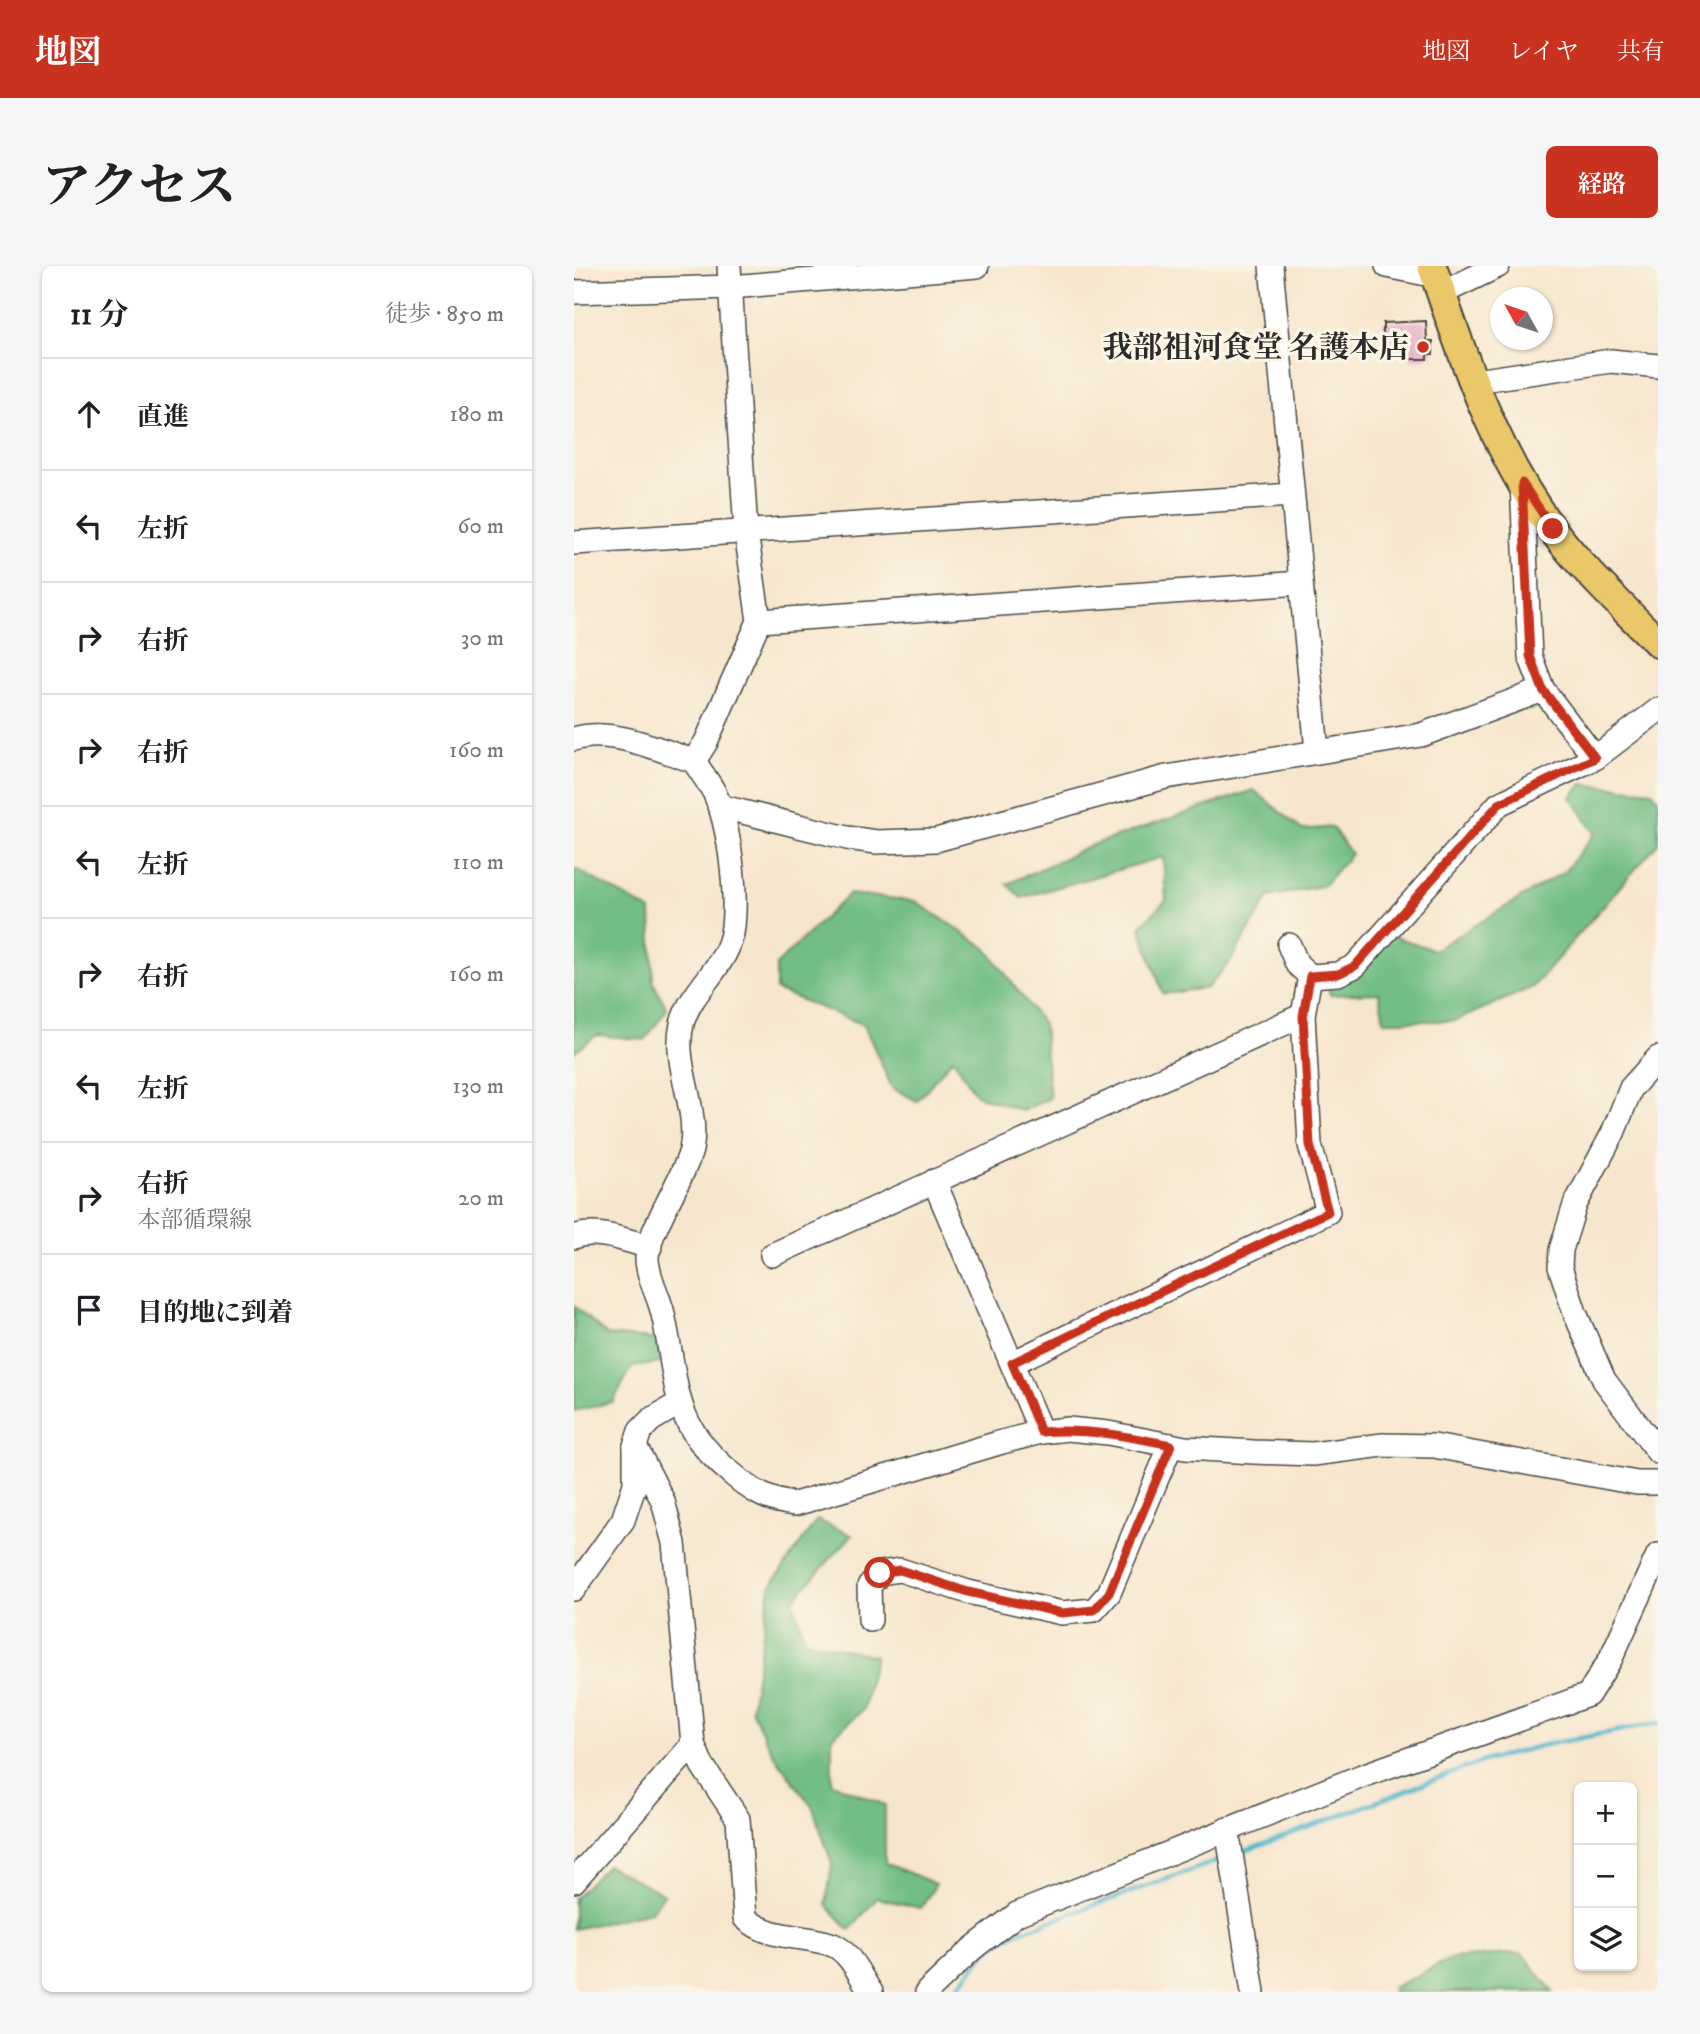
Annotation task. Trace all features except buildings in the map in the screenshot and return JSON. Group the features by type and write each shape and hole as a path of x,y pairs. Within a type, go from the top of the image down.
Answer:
{"main road":[{"path":"1437,278 1475,380 1522,483 1553,529 1658,643"}],"street":[{"path":"574,292 730,276 977,266"},
{"path":"1271,266 1317,751"},
{"path":"1387,266 1437,278 1498,266"},
{"path":"694,761 706,742 759,621 746,532 730,276"},
{"path":"1475,380 1611,362 1658,366"},
{"path":"1522,483 1530,656 1543,690 1595,758"},
{"path":"574,543 1292,495"},
{"path":"759,621 1301,583"},
{"path":"719,806 857,839 877,842 936,840 1166,777 1422,735 1543,690"},
{"path":"1289,945 1297,964 1310,976 1338,974 1355,966 1499,804 1595,758 1658,710"},
{"path":"574,739 589,734 632,742 694,761 719,806 733,890 733,927 721,964 682,1022 679,1042 692,1124 691,1150 647,1257 663,1313 678,1404 702,1448 753,1492 773,1502 795,1504 1041,1432 1068,1429 1108,1433 1171,1445 1313,1454 1383,1445 1434,1446 1637,1483 1658,1483"},
{"path":"1012,1363 1328,1212 1310,1145 1303,1016 1310,976"},
{"path":"772,1255 1303,1016"},
{"path":"1658,1058 1631,1088 1614,1133 1575,1205 1561,1250 1560,1267 1575,1313 1604,1380 1658,1452"},
{"path":"933,1181 1041,1432"},
{"path":"574,1237 581,1234 615,1238 650,1247"},
{"path":"574,1589 624,1520 635,1484 635,1446 640,1431 651,1420 678,1404"},
{"path":"870,1620 869,1586 880,1573 900,1570 968,1592 1062,1613 1094,1610 1109,1593 1171,1445"},
{"path":"635,1446 663,1501 674,1543 693,1744 702,1765 738,1819 745,1918 755,1927 782,1937 834,1945 846,1955 870,1992"},
{"path":"927,1992 972,1949 1017,1914 1362,1776 1588,1695 1610,1660 1658,1555"},
{"path":"574,1881 693,1744"},
{"path":"1227,1829 1253,1992"}],"green space":[{"path":"1582,784 1652,791 1658,799 1658,843 1533,987 1455,1021 1384,1021 1379,993 1330,995 1327,981 1390,935 1434,950 1565,871 1595,833 1571,797"},
{"path":"1254,790 1302,830 1332,827 1351,854 1324,885 1269,897 1230,962 1207,988 1163,994 1140,927 1166,900 1163,857 1021,898 1007,884 1095,844"},
{"path":"574,868 651,911 653,982 667,1009 645,1040 597,1035 574,1052"},
{"path":"849,894 915,901 986,948 1043,1024 1050,1098 1022,1111 976,1095 953,1058 917,1101 892,1088 864,1025 776,990 776,965"},
{"path":"574,1306 607,1335 666,1340 668,1362 632,1367 613,1402 574,1411"},
{"path":"817,1520 852,1535 793,1600 805,1640 875,1656 863,1710 832,1737 832,1783 885,1805 885,1863 936,1884 921,1908 877,1898 850,1930 826,1905 832,1864 813,1808 773,1754 751,1709 770,1587"},
{"path":"607,1865 664,1894 651,1912 574,1929 574,1898"},
{"path":"1522,1953 1553,1992 1393,1992 1392,1988 1452,1958"}],"waterway":[{"path":"1238,1854 1484,1761 1544,1745 1658,1723"},
{"path":"954,1992 988,1950 1014,1934 1223,1859"}],"place":[{"name":"我部祖河食堂 名護本店","path":"1423,347"}],"route":[{"path":"880,1573 900,1570 968,1592 1062,1613 1094,1610 1109,1593 1171,1445 1108,1433 1068,1429 1041,1432 1012,1363 1328,1212 1310,1145 1309,1083 1303,1016 1310,976 1338,974 1355,966 1499,804 1595,758 1543,690 1530,656 1522,483 1553,529"}]}
